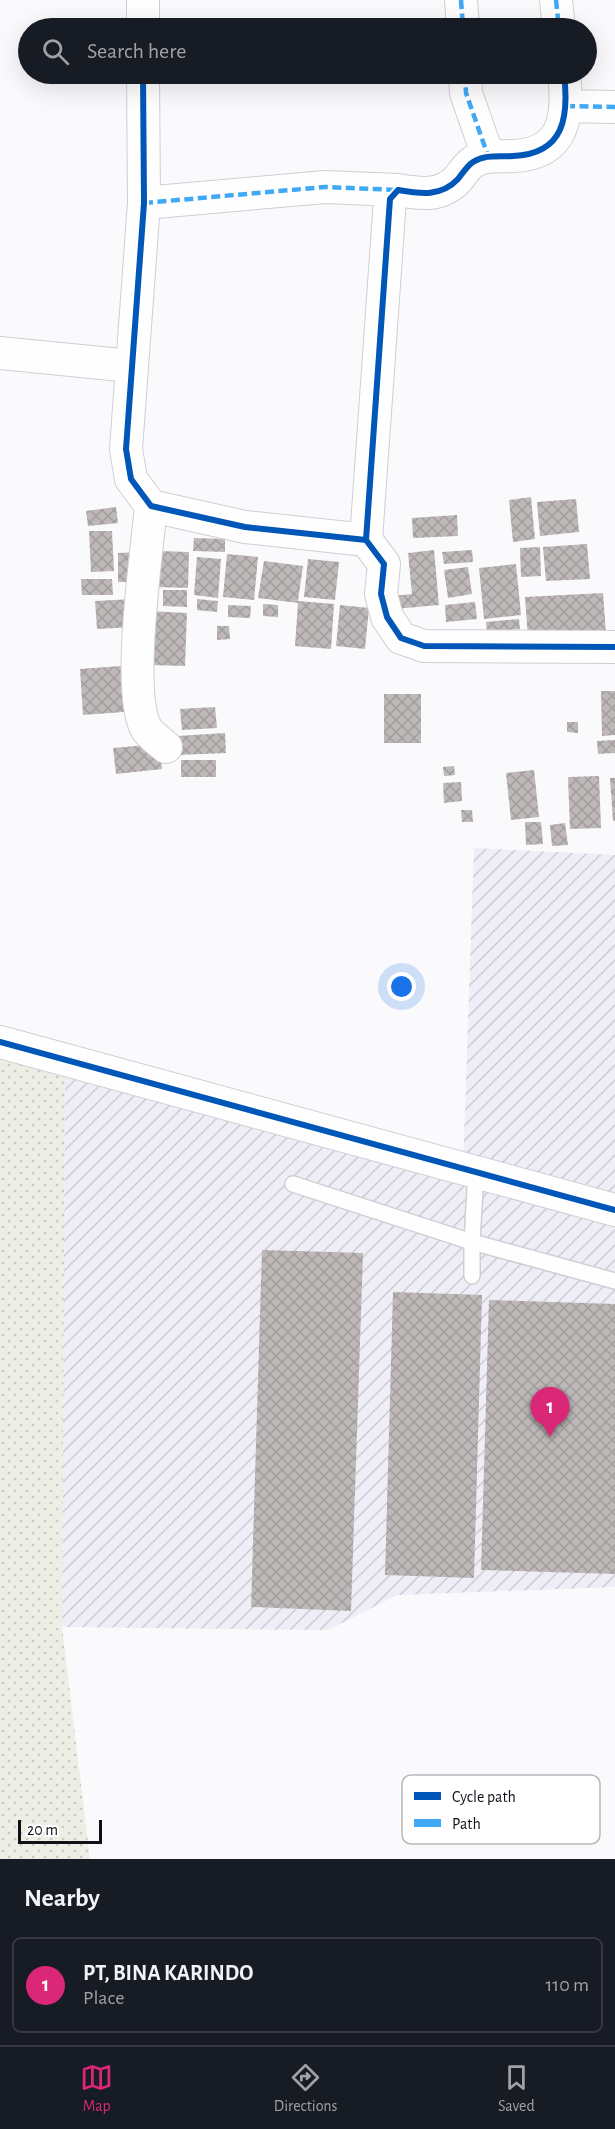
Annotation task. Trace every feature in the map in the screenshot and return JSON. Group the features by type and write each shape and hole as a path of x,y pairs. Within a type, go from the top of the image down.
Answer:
{"street":[{"path":"143,0 143,18"},
{"path":"461,0 462,18"},
{"path":"556,0 558,18"},
{"path":"143,84 144,203 126,449 131,479 151,506 245,527 366,540"},
{"path":"466,84 466,93 488,156"},
{"path":"144,203 326,187 398,190 421,194 441,192 455,182 472,163 488,156 515,156 537,152 553,143 565,115 565,84"},
{"path":"566,106 615,107"},
{"path":"398,190 390,200 366,540 384,564 381,594 387,616 401,638 424,646 615,647"},
{"path":"0,353 131,366"},
{"path":"151,506 138,650 138,700 146,729 166,747"},
{"path":"0,1042 615,1210"}],"lane":[{"path":"472,1276 476,1171"},
{"path":"293,1184 472,1242 615,1281"}],"shaded area":[{"path":"474,848 615,855 615,1587 397,1595 328,1630 62,1627 65,1056 463,1168"},
{"path":"0,1039 65,1056 62,1627 90,1859 0,1859"}],"building":[{"path":"531,497 535,539 513,542 509,500"},
{"path":"576,499 579,532 540,536 537,502"},
{"path":"116,507 118,523 88,526 86,511"},
{"path":"457,515 458,536 413,538 412,518"},
{"path":"89,531 112,531 114,571 91,572"},
{"path":"194,538 225,539 225,552 193,551"},
{"path":"587,544 590,579 546,581 543,547"},
{"path":"540,547 541,576 521,577 520,548"},
{"path":"434,550 439,605 395,609 393,596 412,594 408,553"},
{"path":"472,550 473,562 444,564 442,552"},
{"path":"158,551 189,552 188,588 157,587"},
{"path":"139,552 140,582 118,582 118,553"},
{"path":"227,554 258,557 254,600 223,597"},
{"path":"197,557 221,559 218,598 194,595"},
{"path":"308,559 339,562 335,600 304,597"},
{"path":"264,561 303,566 298,601 334,604 331,649 295,646 298,603 258,598"},
{"path":"516,564 521,615 484,619 479,568"},
{"path":"468,567 472,594 448,598 444,570"},
{"path":"81,579 112,579 113,595 82,595"},
{"path":"163,590 187,590 187,607 163,606"},
{"path":"603,593 606,634 528,638 525,597"},
{"path":"134,599 135,627 97,629 95,601"},
{"path":"197,599 218,601 217,612 197,610"},
{"path":"475,602 477,619 446,622 445,605"},
{"path":"263,604 278,605 278,617 263,616"},
{"path":"228,605 251,606 250,618 228,617"},
{"path":"340,605 369,608 365,649 336,646"},
{"path":"149,611 187,613 185,666 147,665"},
{"path":"519,619 520,629 487,632 486,622"},
{"path":"217,626 229,626 230,639 217,640"},
{"path":"134,665 137,711 83,715 80,669"},
{"path":"601,691 615,691 615,735 602,736"},
{"path":"384,694 421,694 421,743 384,743"},
{"path":"215,707 217,728 182,730 180,709"},
{"path":"567,722 578,722 578,733 567,732"},
{"path":"225,733 226,753 178,755 177,736"},
{"path":"615,740 615,753 598,754 597,741"},
{"path":"159,744 162,769 116,774 113,748"},
{"path":"181,760 216,760 216,777 181,777"},
{"path":"454,766 455,775 444,776 443,767"},
{"path":"534,770 539,817 511,820 506,773"},
{"path":"599,776 601,828 570,829 568,777"},
{"path":"610,778 615,778 615,821 613,821"},
{"path":"461,782 462,801 444,803 443,783"},
{"path":"461,810 472,810 473,822 462,822"},
{"path":"525,822 541,822 543,844 526,845"},
{"path":"565,823 568,845 552,846 550,825"},
{"path":"262,1250 363,1253 351,1611 251,1607"},
{"path":"393,1292 482,1295 474,1578 385,1575"},
{"path":"489,1300 615,1304 615,1574 481,1570"}],"marked path":[{"path":"461,0 462,18"},
{"path":"556,0 558,18"},
{"path":"466,84 466,93 488,156"},
{"path":"566,106 615,107"},
{"path":"144,203 325,187 398,190"}],"cycle path":[{"path":"143,84 144,203 126,449 131,479 151,506 245,527 366,540"},
{"path":"565,84 564,118 560,130 544,148 530,154 478,159 445,189 430,193 398,190 390,199 366,540 384,564 381,594 387,617 401,638 424,646 615,647"},
{"path":"0,1042 615,1210"}],"place":[{"name":"PT, BINA KARINDO","path":"550,1437"}]}
